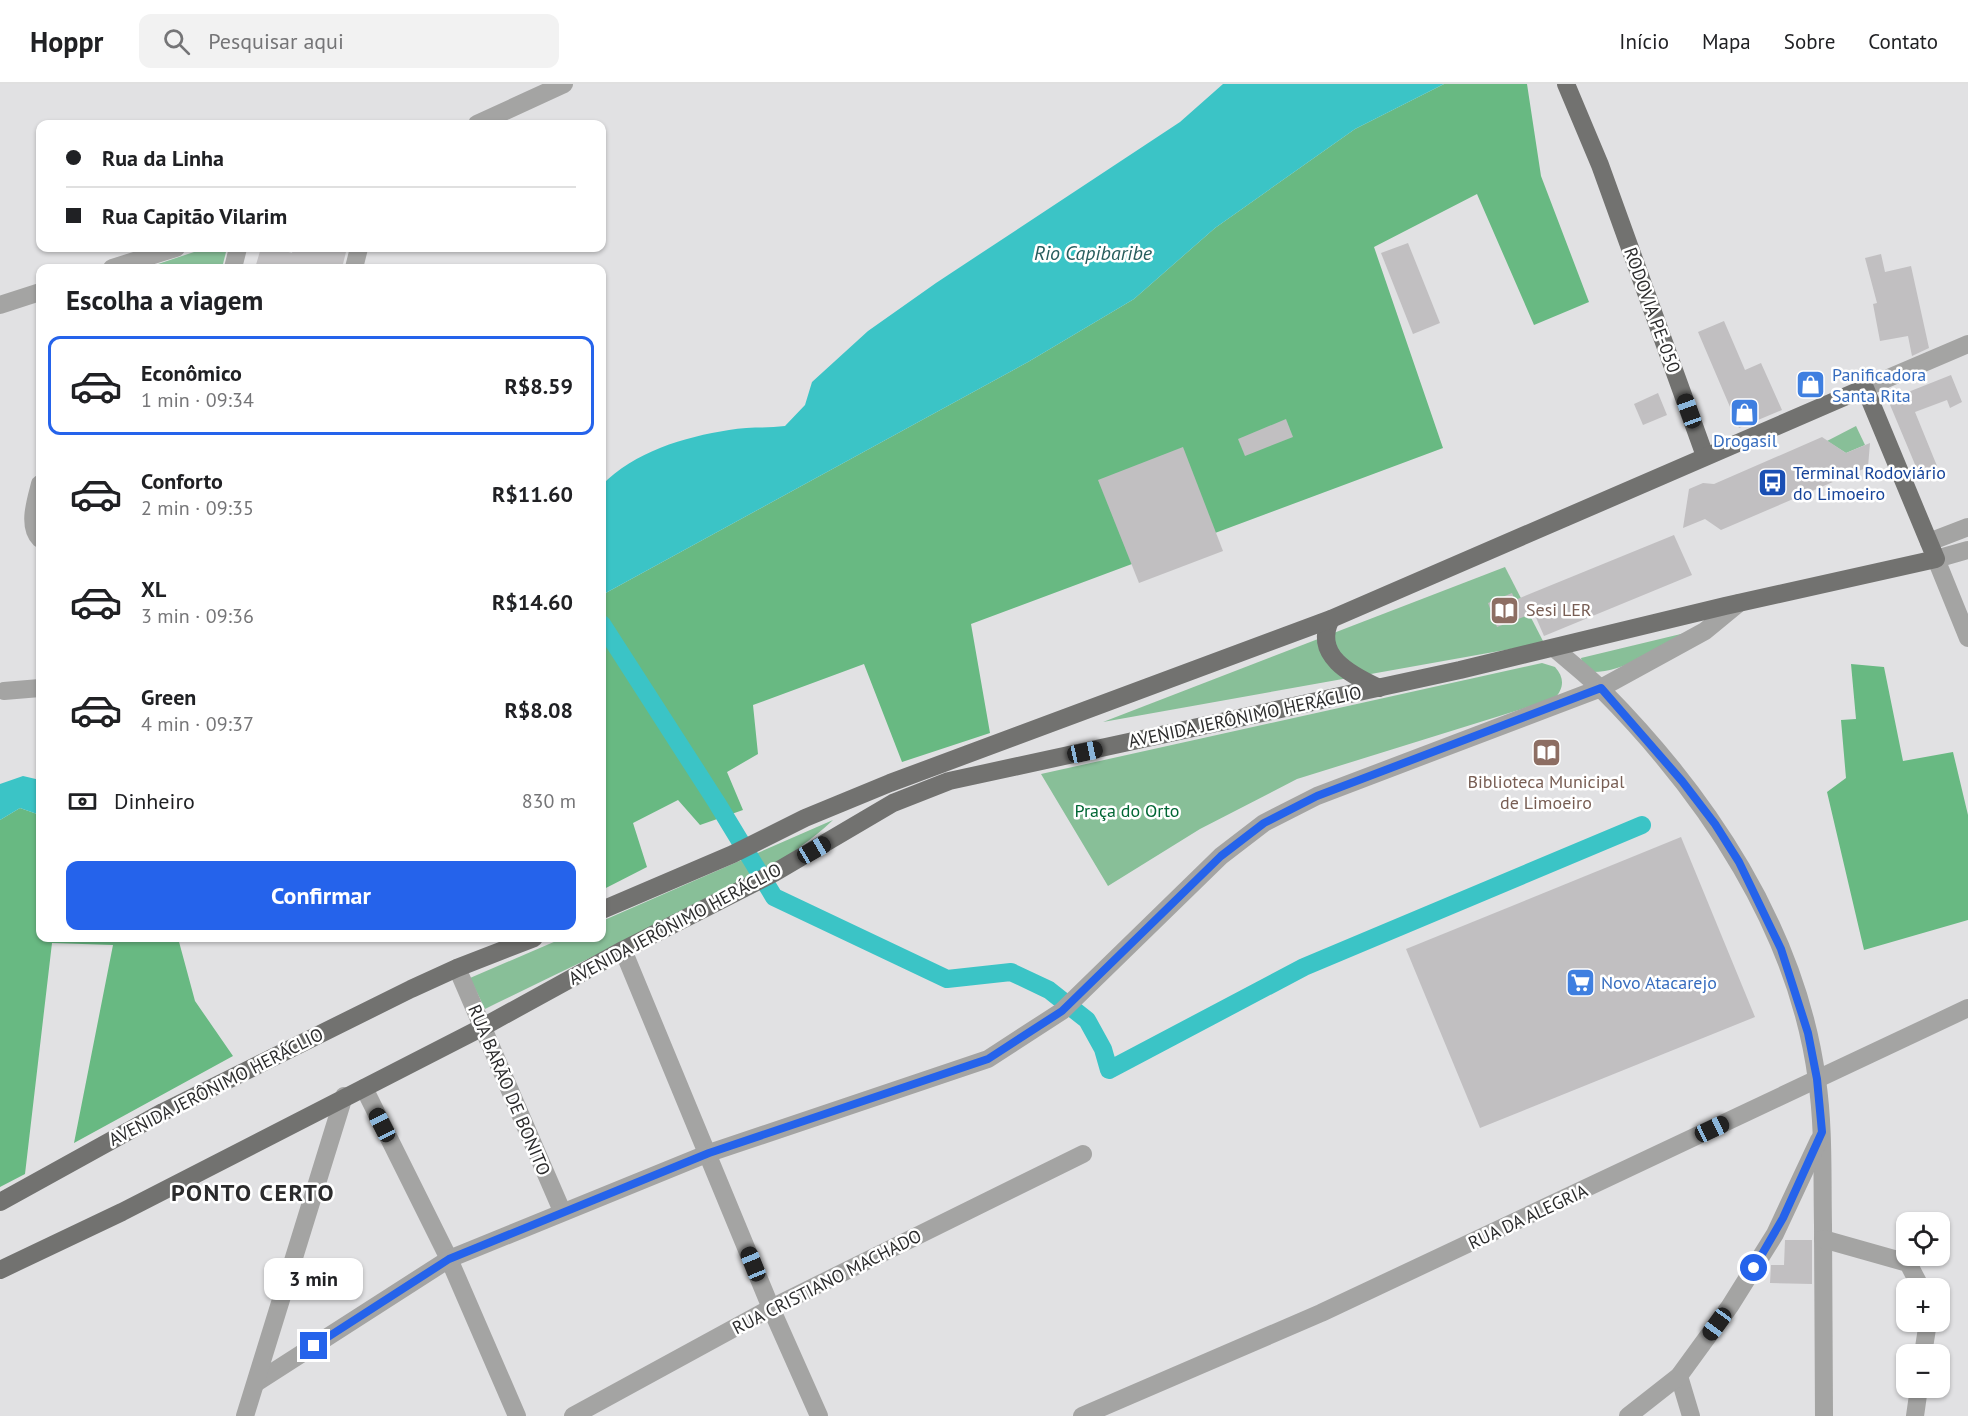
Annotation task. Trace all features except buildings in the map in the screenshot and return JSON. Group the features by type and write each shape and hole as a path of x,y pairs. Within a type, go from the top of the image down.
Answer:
{"main road":[{"name":"RODOVIA PE-050","path":"1566,84 1600,165 1705,456"},
{"name":"AVENIDA JERÔNIMO HERÁCLIO","path":"606,908 733,854 805,818 890,783 1330,619 1865,388"},
{"path":"1865,388 1936,560"},
{"name":"AVENIDA JERÔNIMO HERÁCLIO","path":"0,1269 122,1212 344,1096 481,1028 623,950 745,889 893,803 949,781 1379,688 1739,603 1936,560"},
{"path":"1330,619 1326,627 1325,640 1336,662 1362,680 1379,688"},
{"name":"AVENIDA JERÔNIMO HERÁCLIO","path":"0,1202 163,1112 457,968 524,942"}],"street":[{"path":"486,120 564,84"},
{"path":"125,264 163,252"},
{"path":"0,305 36,293"},
{"path":"1865,388 1968,344"},
{"path":"36,507 33,525 36,533"},
{"path":"1929,542 1968,526"},
{"path":"1968,549 1936,560 1968,638"},
{"path":"256,1383 449,1259 709,1153 988,1059 1062,1011 1221,856 1264,823 1317,796 1601,688 1705,631 1739,603"},
{"path":"1554,648 1601,688 1682,781 1715,824 1739,862 1781,949 1806,1024 1817,1079 1822,1132 1824,1416"},
{"path":"4,691 36,688"},
{"path":"623,950 709,1153 771,1308 819,1416"},
{"name":"RUA BARÃO DE BONITO","path":"457,968 562,1211"},
{"name":"RUA DA ALEGRIA","path":"1083,1416 1321,1313 1968,1008"},
{"path":"364,1088 449,1259 517,1416"},
{"path":"245,1416 344,1096"},
{"path":"1628,1416 1679,1376 1730,1306 1775,1234 1822,1132"},
{"name":"RUA CRISTIANO MACHADO","path":"573,1416 771,1308 1083,1154"},
{"path":"1823,1239 1908,1263 1916,1278"},
{"path":"1679,1376 1691,1416"},
{"path":"1915,1416 1918,1398"}],"green space":[{"path":"1444,84 1527,84 1541,176 1589,302 1534,325 1477,194 1374,247 1443,448 971,624 990,733 902,762 864,664 753,705 758,754 727,772 743,810 700,825 678,800 633,823 647,867 606,888 606,593 1028,362 1134,299 1215,228 1355,129"},
{"path":"194,252 226,252 223,264 158,264"},
{"path":"1856,426 1865,445 1846,453 1827,441"},
{"path":"1505,567 1544,643 1103,722"},
{"path":"1685,633 1639,659 1614,669 1589,672 1583,666 1581,658"},
{"name":"Praça do Orto","path":"1542,663 1555,667 1562,679 1560,691 1554,699 1297,779 1200,829 1108,886 1041,774"},
{"path":"1851,664 1884,667 1903,761 1953,752 1968,815 1968,920 1864,950 1827,792 1846,778 1841,720 1856,719"},
{"path":"20,808 36,814 36,942 179,942 195,1001 233,1056 74,1143 113,945 52,943 25,1174 0,1187 0,820"},
{"path":"833,820 794,851 751,878 485,1009 470,978 554,942 606,942 606,919"}],"water":[{"name":"Rio Capibaribe","path":"1223,84 1444,84 1355,129 1215,228 1134,299 1028,362 606,593 606,481 615,473 644,455 695,437 736,429 785,426 805,405 812,382 868,331 936,283 1180,122"},
{"path":"23,776 36,779 36,814 20,808 0,820 0,784"}],"waterway":[{"path":"606,630 717,803 774,897 947,979 1011,972 1049,990 1087,1020 1103,1049 1109,1070 1304,967 1642,825"}],"place":[{"name":"Panificadora Santa Rita","path":"1811,385"},
{"name":"Drogasil","path":"1745,412"},
{"name":"Terminal Rodoviário do Limoeiro","path":"1772,483"},
{"name":"Sesi LER","path":"1505,610"},
{"name":"Biblioteca Municipal de Limoeiro","path":"1546,753"},
{"name":"Novo Atacarejo","path":"1580,983"}],"district":[{"name":"PONTO CERTO","path":"253,1193"}],"route":[{"path":"314,1346 449,1259 709,1153 988,1059 1062,1011 1221,856 1264,823 1317,796 1601,688 1648,739 1682,781 1715,824 1739,862 1781,949 1808,1033 1817,1079 1822,1132 1775,1234 1754,1268"}]}
